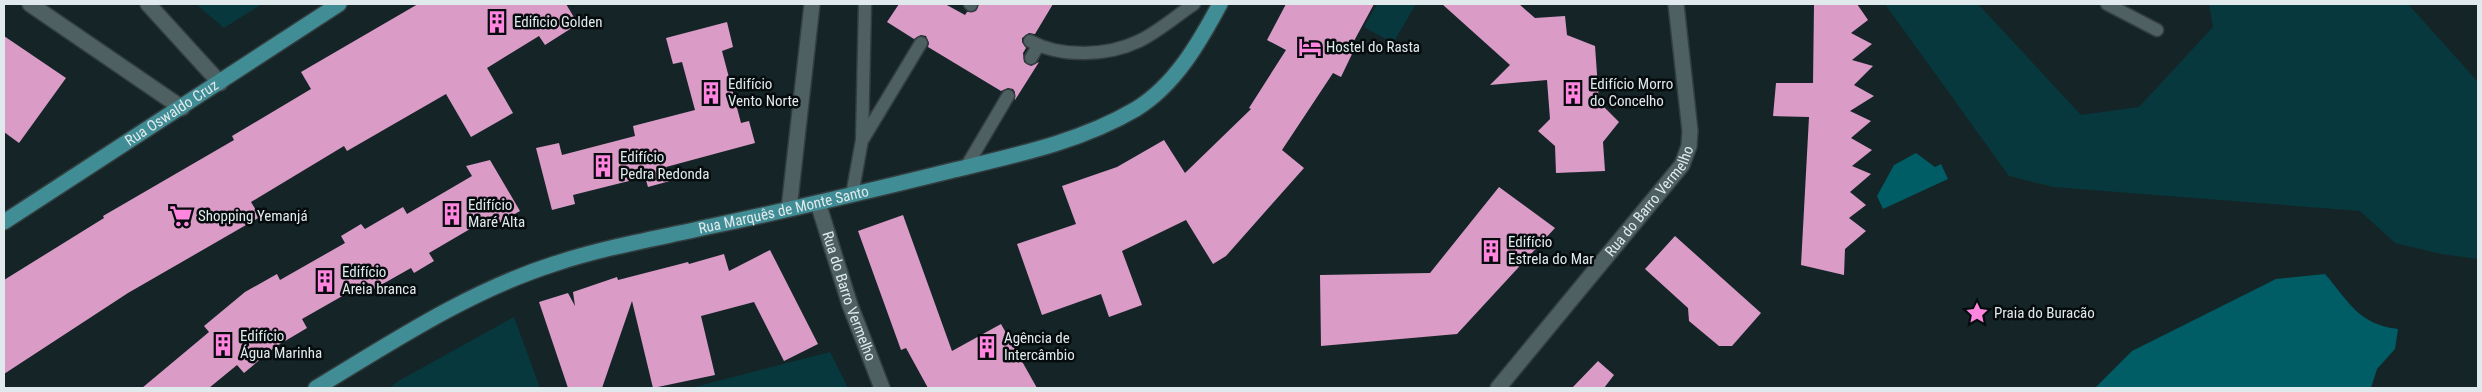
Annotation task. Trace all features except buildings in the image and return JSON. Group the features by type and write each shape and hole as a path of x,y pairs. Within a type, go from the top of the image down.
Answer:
{"main road":[{"name":"Rua Oswaldo Cruz","path":"4,222 182,108 339,4"},
{"name":"Rua Marquês de Monte Santo","path":"316,388 460,304 506,281 598,251 818,203 966,168 1046,148 1093,131 1137,108 1170,82 1200,42 1220,4"}],"street":[{"path":"30,4 182,108"},
{"path":"148,4 220,83"},
{"path":"789,209 812,4"},
{"name":"Rua do Barro Vermelho","path":"1498,388 1682,165 1689,146 1690,131 1676,4"},
{"name":"Rua do Barro Vermelho","path":"818,203 850,304 882,388"}],"lane":[{"path":"852,195 862,140 865,4"},
{"path":"1031,58 1034,43 1068,52 1101,53 1139,41 1194,4"},
{"path":"2107,4 2157,30"},
{"path":"862,140 922,43"},
{"path":"966,168 1008,96"}],"shaded area":[{"path":"196,4 262,4 224,28"},
{"path":"1377,4 1416,4 1393,43 1364,27"},
{"path":"1885,4 1978,4 2081,115 2139,107 2213,27 2209,4 2408,4 2478,82 2478,259 2441,254 2395,243 2360,211 2053,187 2009,176"},
{"path":"1916,153 1935,167 1941,164 1948,179 1883,209 1877,196 1894,165"},
{"path":"2325,274 2349,303 2364,317 2384,326 2398,329 2395,349 2377,369 2371,388 2095,388 2132,351 2276,279"},
{"path":"514,317 540,388 389,388 400,380"},
{"path":"830,352 848,388 691,388"}],"place":[{"name":"Edificio Golden","path":"497,22"},
{"name":"Hostel do Rasta","path":"1310,47"},
{"name":"Edifício Vento Norte","path":"711,93"},
{"name":"Edifício Morro do Concelho","path":"1573,93"},
{"name":"Edifício Pedra Redonda","path":"603,166"},
{"name":"Edifício Maré Alta","path":"452,214"},
{"name":"Shopping Yemanjá","path":"181,216"},
{"name":"Edifício Estrela do Mar","path":"1491,251"},
{"name":"Edifício Areia branca","path":"325,281"},
{"name":"Praia do Buracão","path":"1977,313"},
{"name":"Edifício Água Marinha","path":"223,345"},
{"name":"Agência de Intercâmbio","path":"987,347"}]}
